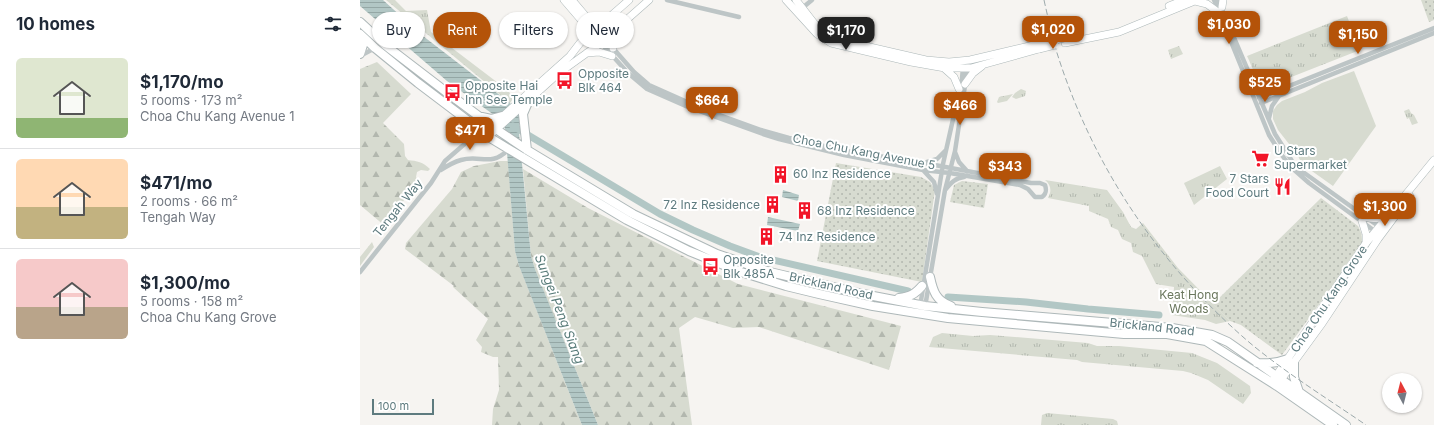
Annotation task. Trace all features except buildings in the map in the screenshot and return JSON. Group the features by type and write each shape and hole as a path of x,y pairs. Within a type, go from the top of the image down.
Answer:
{"main road":[{"name":"Brickland Road","path":"360,22 372,33"},
{"name":"Brickland Road","path":"360,35 372,45"},
{"path":"360,35 363,45 360,55"},
{"name":"Brickland Road","path":"375,48 466,120 510,150 527,154 633,214 717,254 770,272 892,300 948,318 1124,334 1166,334 1185,336 1206,341 1276,381 1299,392 1346,425"},
{"name":"Brickland Road","path":"389,48 477,116 497,123 505,135 527,154 627,220 689,251 735,269 786,286 873,306 963,310 1172,328 1212,335 1228,342 1333,425"},
{"path":"527,154 523,114 529,100"},
{"path":"930,277 934,294 939,300 944,304 963,310"},
{"path":"892,300 909,297 918,291 922,286"},
{"path":"1256,363 1266,364 1291,361 1299,392"}],"street":[{"path":"564,0 576,12"},
{"path":"572,0 579,12"},
{"path":"614,12 629,0"},
{"path":"634,13 649,0"},
{"path":"667,0 739,17"},
{"path":"786,0 796,13 817,34 831,43 911,62 945,68 965,65 1117,28 1184,0"},
{"path":"796,0 817,27 830,37 926,60 965,65 985,64"},
{"path":"796,13 812,0"},
{"path":"1064,40 1119,32 1196,0 1221,7"},
{"path":"1214,0 1221,7 1269,135 1291,167 1309,183 1364,219 1383,217 1396,206"},
{"path":"1218,0 1261,97 1275,134 1292,161 1303,172 1380,231"},
{"path":"1257,104 1278,93 1434,28"},
{"path":"1255,99 1278,93 1434,33"},
{"path":"360,55 375,48"},
{"path":"486,134 517,107 570,56 576,48"},
{"path":"517,107 529,100 559,73 593,48"},
{"name":"Choa Chu Kang Avenue 5","path":"610,48 626,67 649,85 690,104 761,130 844,156 942,173 951,171"},
{"path":"587,53 613,52 613,48"},
{"path":"962,87 973,74 995,58"},
{"path":"922,309 930,277 945,190 955,151 965,65"},
{"path":"922,309 922,286 946,150 962,87 965,65"},
{"path":"945,68 962,87"},
{"path":"1248,82 1254,82 1278,93"},
{"path":"1269,118 1272,106 1278,93"},
{"name":"Tengah Way","path":"360,272 431,183 451,155 468,141 469,131 466,120"},
{"name":"Choa Chu Kang Avenue 5","path":"800,143 924,163 943,167 951,171"},
{"name":"Tengah Way","path":"438,172 462,159 495,159 510,150"},
{"path":"924,163 937,160 946,150"},
{"path":"955,151 959,162 967,174"},
{"name":"Choa Chu Kang Grove","path":"1276,381 1321,325 1396,206 1434,160"},
{"name":"Choa Chu Kang Grove","path":"1291,361 1366,243 1380,231 1434,167"},
{"path":"924,170 934,182 938,196"},
{"path":"945,190 958,178 967,174 1040,183 1045,186 1046,191 1044,195 1038,198 1033,196 1025,187 967,174 951,171"},
{"path":"1364,219 1366,243"}],"green space":[{"path":"386,0 395,0 406,11 427,10 433,39 425,32 425,12 400,12"},
{"path":"1421,0 1434,0 1434,20 1429,22"},
{"path":"1347,16 1360,50 1271,85 1266,84 1258,78 1247,56"},
{"path":"1179,46 1183,54 1171,59 1168,50"},
{"path":"444,48 452,48 506,89 514,97 510,103"},
{"path":"377,62 411,94 383,123 404,144 405,156 408,160 420,162 430,169 428,171 421,170 417,172 416,177 418,181 385,226 360,205 360,69"},
{"path":"1354,71 1376,126 1333,186 1302,164 1297,154 1278,130 1273,119 1273,111 1282,101 1305,92 1322,83"},
{"path":"1021,89 1026,91 1025,96 1016,99 1012,97 1015,93"},
{"path":"1013,94 1007,101 997,102 999,97"},
{"path":"1409,109 1418,123 1412,125 1409,118 1407,119 1404,111"},
{"path":"508,161 515,251 519,266 582,425 492,425 493,409 499,390 498,357 493,357 481,352 482,347 476,340 488,319 453,287 454,286 405,249 406,243 452,189 461,172 474,166"},
{"path":"836,163 921,177 930,182 935,190 922,282 817,261"},
{"path":"1220,166 1227,179 1194,205 1184,183"},
{"path":"523,169 588,208 738,284 901,326 889,370 759,327 733,328 695,317 679,328 692,425 598,425 531,256"},
{"name":"Keat Hong Woods","path":"1045,180 1107,190 1123,212 1131,227 1136,229 1143,223 1178,268 1230,321 1216,324 1205,320 1172,315 1174,287 1156,284 1142,256 1133,252 1131,243 1122,239 1118,230 1111,227 1108,219 1089,211 1089,206 1048,198 1050,188 1049,184"},
{"path":"962,181 988,184 984,208 950,202 954,185"},
{"path":"1321,198 1358,226 1362,236 1361,247 1282,355 1241,325 1230,321 1213,304"},
{"path":"372,242 374,247 360,266 360,257"},
{"path":"942,333 973,336 990,335 1088,343 1097,346 1119,346 1192,353 1217,363 1250,386 1251,393 1243,404 1208,380 1183,371 929,347 933,337"},
{"path":"1047,413 1113,419 1117,421 1118,425 1041,425 1042,415"}],"shaded area":[{"path":"360,0 383,0 396,12 372,12 372,16 360,6"},
{"path":"425,38 433,44 433,48 439,48 510,103 520,114 519,133 531,256 598,425 582,425 519,266 515,251 505,128 494,115 447,81 409,48 425,48"},
{"path":"783,190 799,195 798,201 782,197"},
{"path":"768,217 800,224 798,231 767,225"}],"waterway":[{"path":"513,126 660,214 730,246 760,257 908,291"},
{"path":"948,297 1026,302 1159,315"}],"railway":[{"path":"1044,0 1057,53 1072,95 1090,135 1110,174 1133,212 1158,247 1217,313 1250,343 1293,375 1366,425"}],"place":[{"name":"Opposite Blk 464","path":"565,81"},
{"name":"Opposite Hai Inn See Temple","path":"452,93"},
{"name":"U Stars Supermarket","path":"1261,158"},
{"name":"60 Inz Residence","path":"780,174"},
{"name":"7 Stars Food Court","path":"1282,186"},
{"name":"72 Inz Residence","path":"773,205"},
{"name":"68 Inz Residence","path":"804,211"},
{"name":"74 Inz Residence","path":"766,237"},
{"name":"Opposite Blk 485A","path":"710,267"}],"water label":[{"name":"Sungei Peng Siang","path":"560,309"}]}
